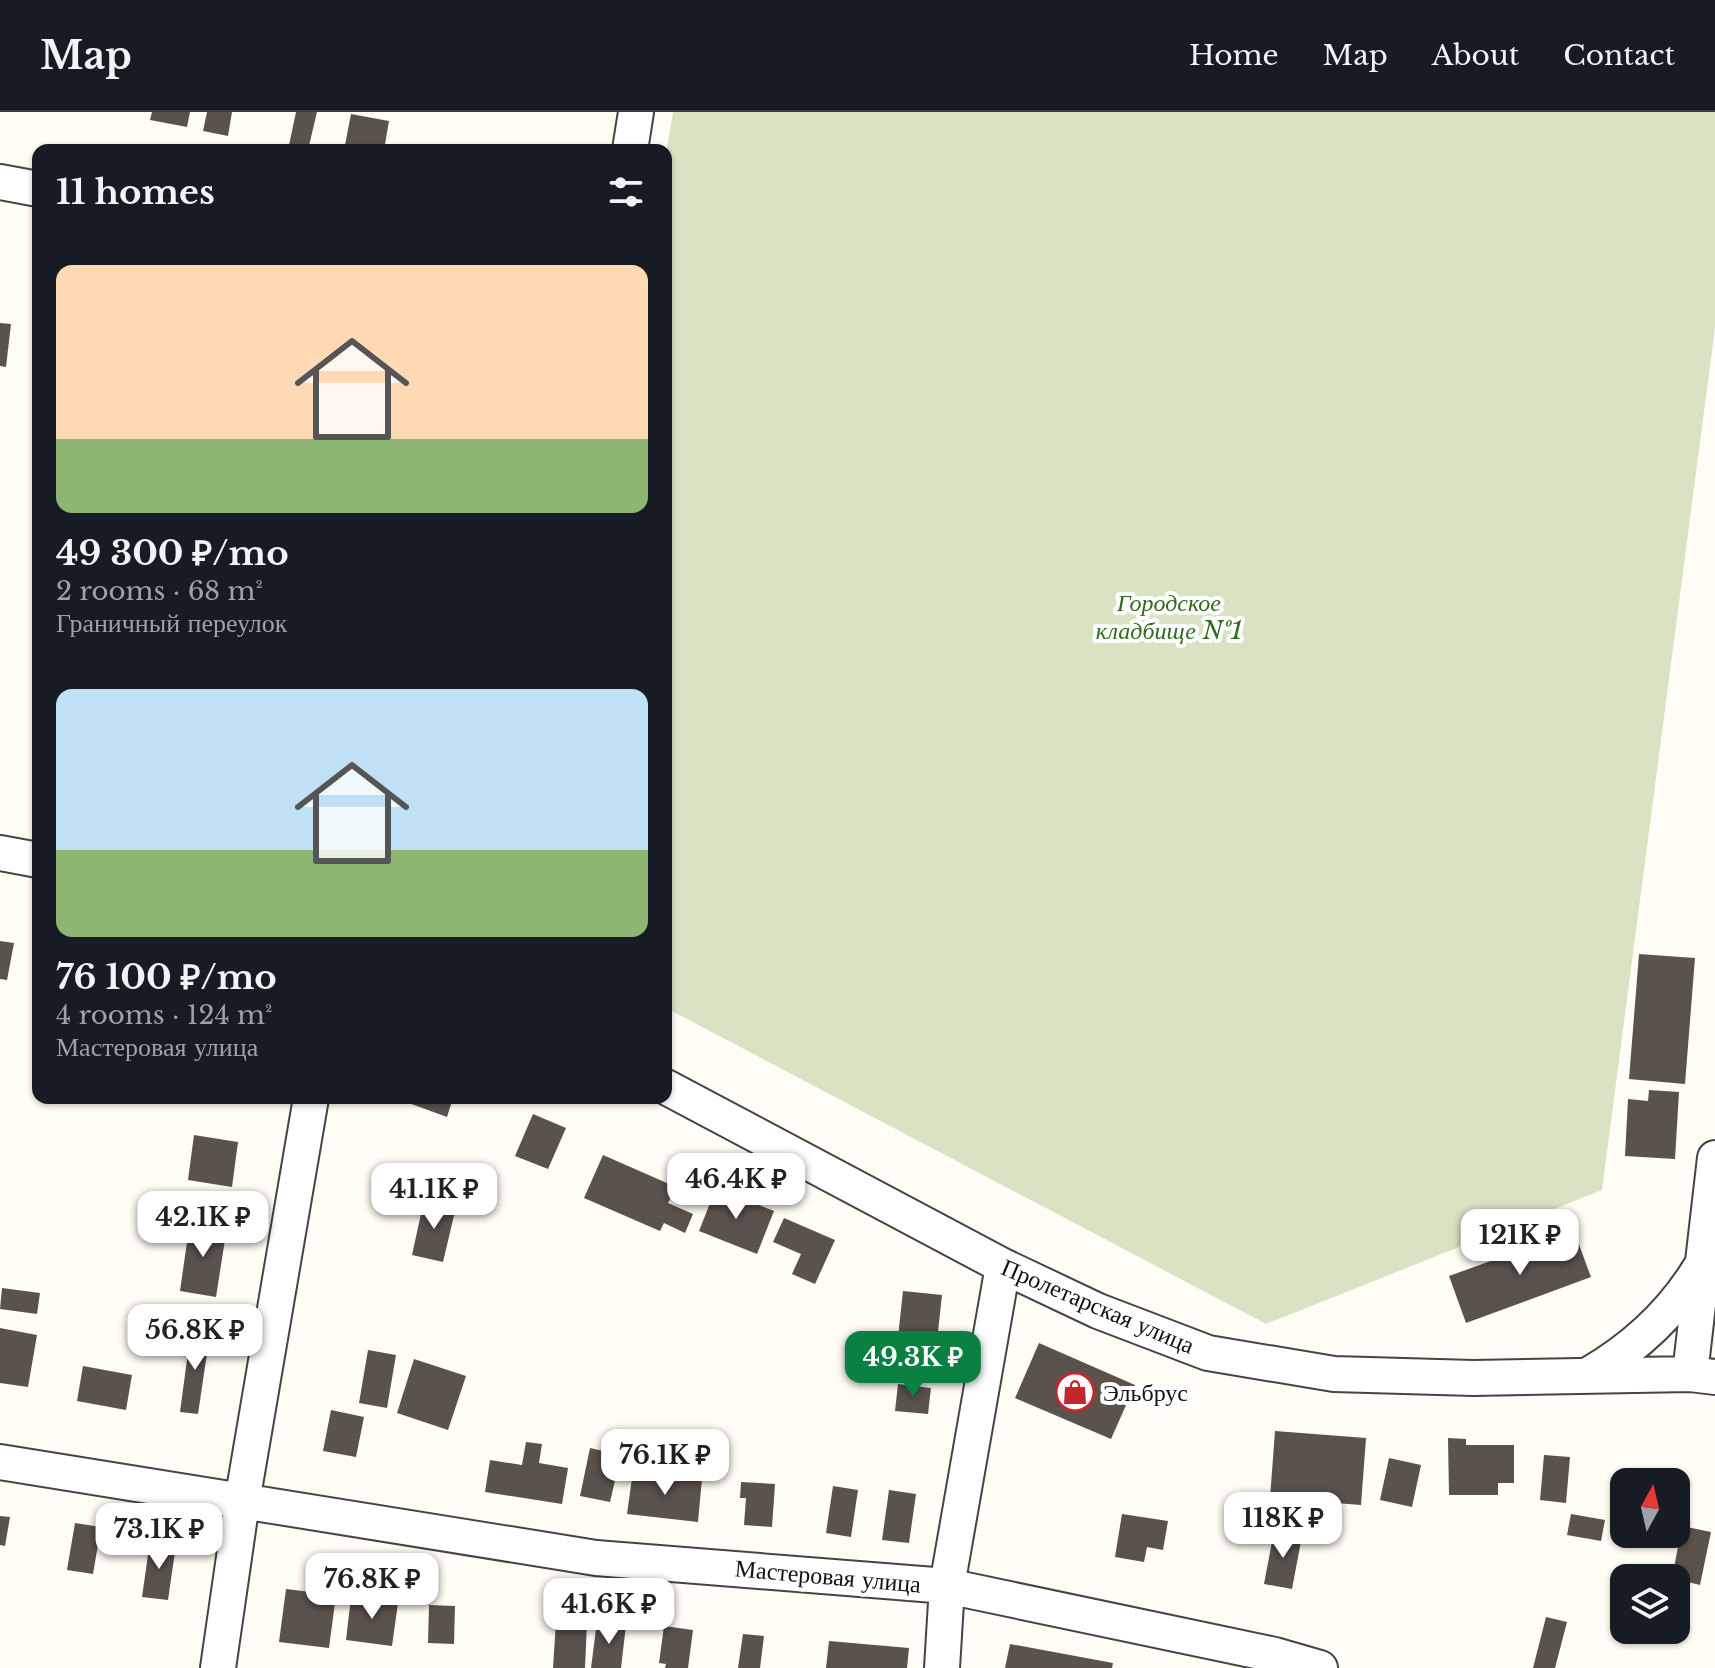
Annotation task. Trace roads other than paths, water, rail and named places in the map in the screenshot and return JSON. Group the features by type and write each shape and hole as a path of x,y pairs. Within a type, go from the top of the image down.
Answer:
{"street":[{"path":"631,144 636,112"},
{"path":"0,182 32,188"},
{"path":"0,853 32,859"},
{"name":"Пролетарская улица","path":"672,1090 1003,1266 1098,1311 1208,1353 1334,1374 1473,1378 1702,1375"},
{"path":"218,1668 242,1502 310,1104"},
{"path":"1702,1375 1715,1158"},
{"path":"942,1668 947,1586 1003,1266"},
{"path":"1588,1375 1641,1340 1686,1292 1709,1278"},
{"name":"Мастеровая улица","path":"0,1462 596,1558 947,1586 1275,1655 1320,1668"}],"place":[{"name":"Эльбрус","path":"1075,1392"}],"park label":[{"name":"Городское кладбище №1","path":"1169,616"}]}
